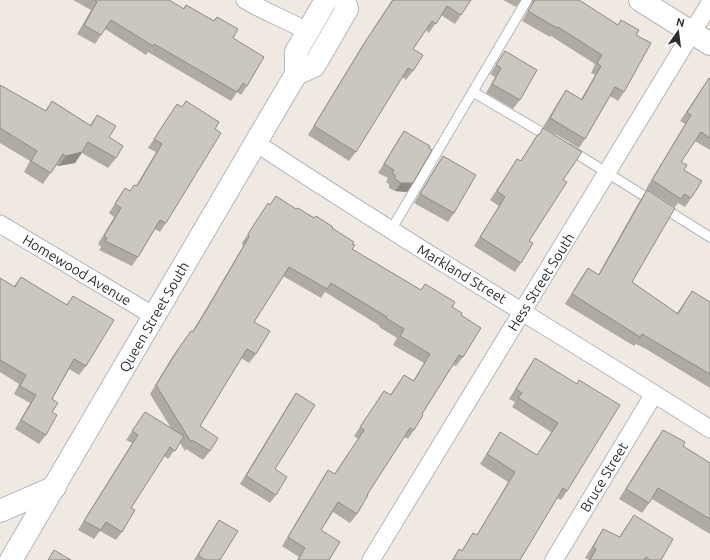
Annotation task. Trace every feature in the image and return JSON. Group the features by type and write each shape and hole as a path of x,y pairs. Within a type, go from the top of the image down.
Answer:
{"main road":[{"path":"326,0 296,52 296,74 314,66 346,9 344,0"},
{"path":"640,0 710,44"},
{"name":"Queen Street South","path":"11,560 296,74"},
{"path":"0,511 55,487"}],"street":[{"path":"245,0 262,10 293,23 308,32"},
{"name":"Hess Street South","path":"371,560 710,3"},
{"name":"Markland Street","path":"256,143 391,230 523,310 710,429"},
{"name":"Homewood Avenue","path":"0,224 154,316"},
{"name":"Bruce Street","path":"554,560 654,394"}],"lane":[{"path":"391,230 527,0"},
{"path":"473,92 608,172 710,237"}],"building":[{"path":"94,0 169,0 184,9 186,5 214,21 217,17 238,29 233,38 264,57 247,86 243,83 237,92 154,44 153,46 111,20 101,35 84,25 97,2"},
{"path":"393,0 471,0 461,15 447,6 436,24 432,21 413,49 423,55 413,71 408,68 356,152 314,126 365,42"},
{"path":"535,0 579,0 618,25 621,20 639,30 636,35 651,43 624,92 615,87 585,139 550,118 566,90 582,100 601,66 597,63 602,55 558,27 557,28 528,11"},
{"path":"505,51 537,70 520,100 492,84 501,68 496,65"},
{"path":"709,78 710,138 701,132 681,162 687,165 684,170 702,181 691,198 684,194 681,199 652,180 691,115 687,112"},
{"path":"0,85 46,111 52,101 91,126 97,115 116,126 109,137 123,146 116,158 88,142 82,152 66,156 63,154 51,173 31,161 37,151 0,128"},
{"path":"186,101 219,122 215,129 221,133 166,223 160,220 138,257 105,241 107,238 104,236 121,208 115,204 125,188 130,191 134,185 137,186 162,144 154,139 177,104 182,107"},
{"path":"543,128 582,152 563,180 567,182 529,241 533,243 521,263 480,237 505,197 497,191 517,159 521,161"},
{"path":"404,131 430,146 429,148 432,150 413,183 401,183 395,179 395,175 392,173 394,170 384,164"},
{"path":"443,156 476,175 454,213 420,194"},
{"path":"647,190 675,208 632,282 678,314 692,291 710,302 710,374 642,334 640,337 572,294 588,268 599,275"},
{"path":"276,196 296,209 298,208 314,218 316,216 333,227 332,228 354,242 352,244 355,245 352,249 421,290 425,284 455,302 452,307 462,313 461,315 481,328 463,357 459,355 422,414 423,415 414,430 410,428 367,495 357,514 338,502 321,530 340,542 329,560 298,560 305,548 288,537 328,470 335,474 364,430 360,427 384,391 391,395 404,375 414,381 430,354 400,336 404,329 386,318 387,317 331,283 327,289 289,267 254,322 270,331 256,354 247,349 200,426 218,438 210,451 192,440 191,442 156,385 179,348 191,331 193,332 249,237 248,234 268,203 270,205"},
{"path":"21,277 67,305 73,296 114,320 86,366 74,359 52,399 58,403 52,412 57,415 46,435 21,420 36,395 20,386 26,375 0,360 0,278 15,287"},
{"path":"535,358 577,384 579,380 620,405 567,491 563,488 520,560 453,560 459,549 462,551 473,533 477,535 515,472 487,454 500,432 537,455 558,423 518,398 522,393 516,389"},
{"path":"296,393 315,405 275,469 287,477 276,495 246,476"},
{"path":"145,412 184,436 175,451 170,447 131,508 135,510 122,532 106,522 101,530 84,521 138,435 132,431"},
{"path":"663,430 685,442 683,446 710,463 710,519 658,488 649,503 626,489"},
{"path":"634,515 673,539 661,560 650,560 646,557 644,560 590,560 596,549 593,547 603,529 620,537"},
{"path":"219,520 238,531 220,560 205,560 198,555"},
{"path":"54,550 71,560 48,560"}]}
